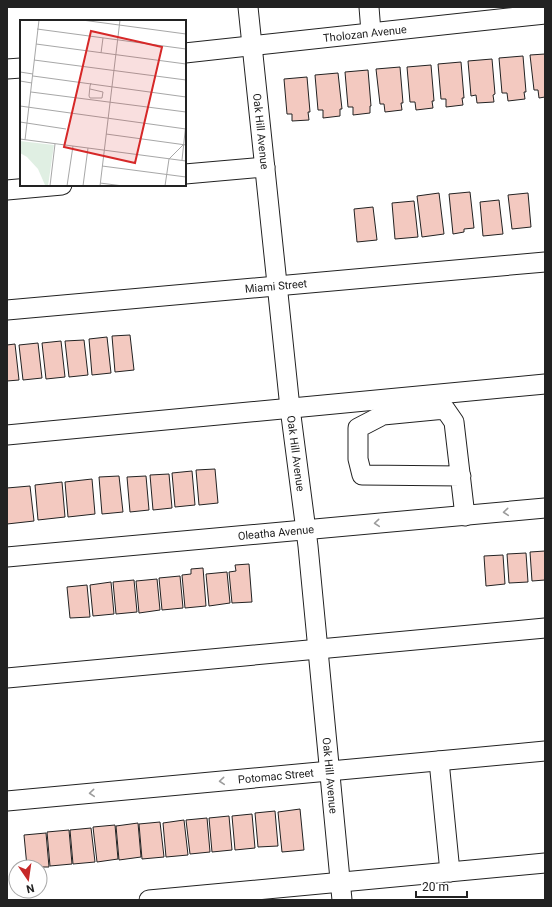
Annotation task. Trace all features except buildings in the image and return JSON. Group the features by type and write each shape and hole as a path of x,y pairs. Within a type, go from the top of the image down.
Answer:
{"street":[{"name":"Oak Hill Avenue","path":"248,7 290,408 306,530 341,891"},
{"path":"369,7 371,32"},
{"name":"Tholozan Avenue","path":"186,53 371,32 486,13 545,14"},
{"path":"7,69 20,68"},
{"path":"186,174 265,167"},
{"path":"7,190 51,186"},
{"name":"Miami Street","path":"7,310 545,262"},
{"path":"7,435 545,384"},
{"path":"461,476 362,475 358,459 358,428 383,415 445,409 454,422 461,476 465,516"},
{"name":"Oleatha Avenue","path":"7,557 545,508"},
{"path":"7,678 545,628"},
{"name":"Potomac Street","path":"7,801 545,751"},
{"path":"439,761 450,872"},
{"path":"149,900 341,891 450,872 545,863"}]}
